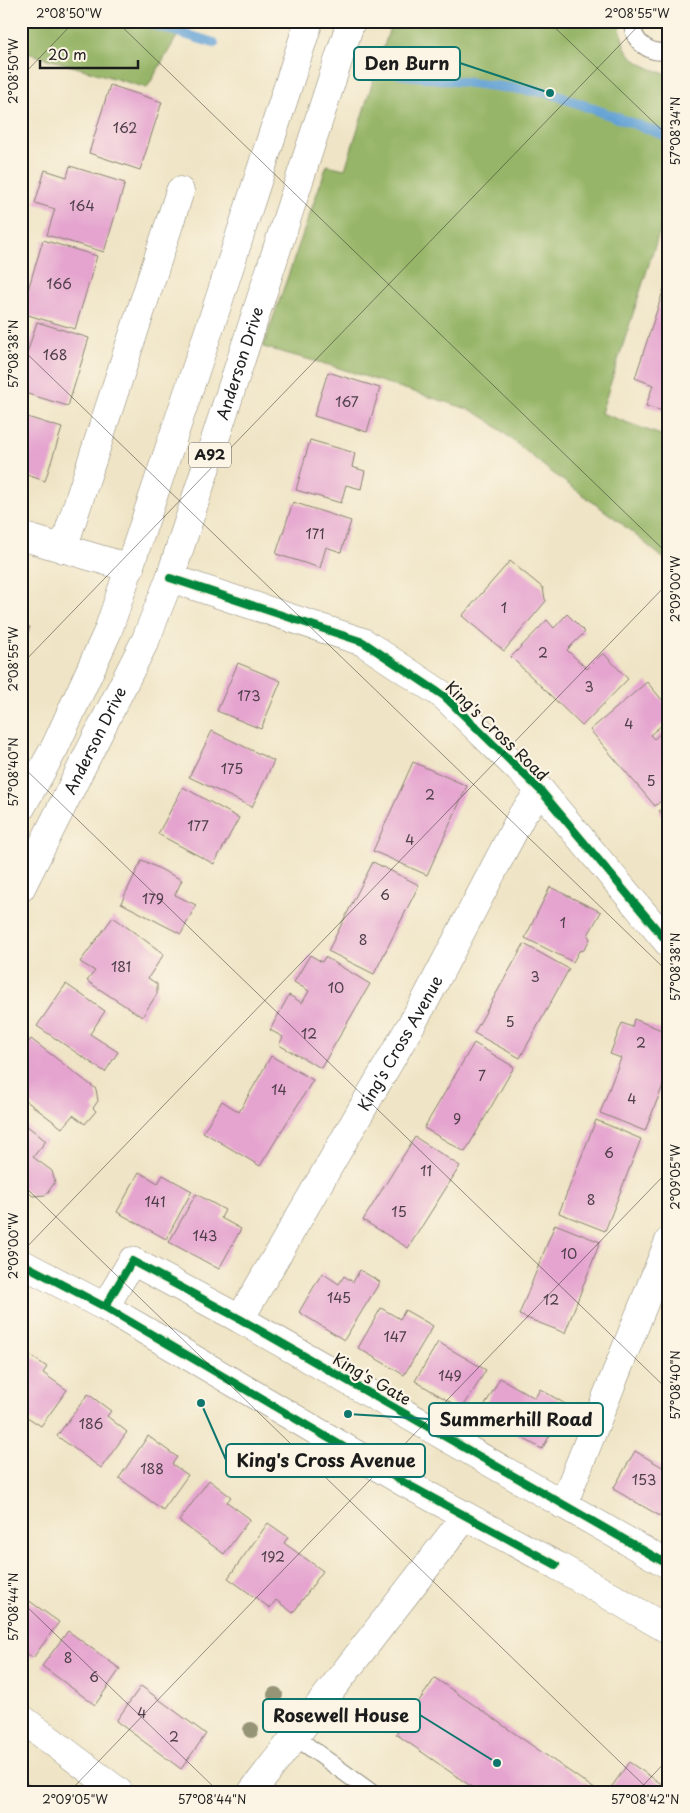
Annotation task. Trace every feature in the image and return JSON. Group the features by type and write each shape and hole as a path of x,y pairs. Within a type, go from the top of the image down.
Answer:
{"street":[{"name":"A92","path":"21,808 55,747 108,631 309,21"},
{"name":"Anderson Drive","path":"21,888 146,639 170,578 351,21"},
{"path":"63,549 180,191"},
{"path":"21,536 130,568"},
{"name":"King's Cross Road","path":"170,578 363,642 444,696 541,791 669,944"},
{"name":"King's Cross Avenue","path":"240,1319 426,1000 522,815 541,791"},
{"path":"563,1505 669,1241"},
{"name":"King's Gate","path":"105,1308 132,1261 240,1319 669,1565"},
{"path":"21,1263 105,1308 465,1517 556,1565 669,1630"},
{"path":"252,1792 465,1517"},
{"path":"21,1718 119,1792"}],"lane":[{"path":"633,21 636,38 645,49 659,53 669,51"},
{"path":"294,1736 371,1792"}],"green space":[{"path":"21,21 186,21 147,88 21,51"},
{"path":"392,21 614,21 619,23 625,47 633,58 644,65 669,75 669,202 601,413 669,438 669,563 616,519 550,471 487,419 471,410 329,365 263,347 327,165 345,169"}],"building":[{"path":"110,85 162,102 140,170 89,153"},
{"path":"70,166 125,183 104,252 47,235 55,209 35,203 45,170 67,177"},
{"path":"43,240 97,256 75,329 21,313"},
{"path":"668,276 669,413 646,406 653,385 635,378"},
{"path":"37,322 89,338 68,406 21,392 21,372"},
{"path":"328,372 380,388 367,432 314,416"},
{"path":"21,415 62,428 45,481 21,473"},
{"path":"310,440 355,453 352,467 365,471 361,489 346,485 341,503 296,490"},
{"path":"293,502 351,521 341,552 326,547 320,568 276,554"},
{"path":"510,561 543,588 546,601 504,651 462,616"},
{"path":"567,614 585,632 567,650 587,669 603,653 628,679 582,726 511,657 547,620 554,628"},
{"path":"21,624 30,627 21,649"},
{"path":"238,663 281,681 261,729 217,711"},
{"path":"647,682 669,708 669,719 650,735 654,739 662,732 669,739 669,794 655,806 590,730"},
{"path":"212,731 274,761 252,807 189,777"},
{"path":"413,762 467,786 427,875 373,851"},
{"path":"183,787 239,818 214,864 158,834"},
{"path":"669,804 669,823 659,811"},
{"path":"142,860 182,880 175,895 196,905 181,934 121,903"},
{"path":"373,862 419,885 374,974 328,951"},
{"path":"550,887 601,912 588,935 590,939 584,950 579,951 573,962 525,938"},
{"path":"113,917 164,954 148,978 157,984 157,994 142,1017 87,981 95,971 80,962"},
{"path":"524,944 569,969 520,1058 474,1033"},
{"path":"310,955 322,962 325,957 370,984 321,1068 279,1045 283,1037 270,1030 289,995 302,1003 309,991 294,982"},
{"path":"66,984 105,1011 90,1034 118,1052 105,1072 37,1026"},
{"path":"634,1019 669,1033 669,1070 645,1131 600,1113 621,1058 610,1054 622,1023 632,1027"},
{"path":"31,1039 96,1089 98,1101 93,1108 96,1111 85,1124 73,1115 62,1128 21,1097 21,1051"},
{"path":"474,1043 514,1067 465,1152 424,1128"},
{"path":"271,1056 313,1080 260,1166 203,1132 222,1101 239,1112"},
{"path":"596,1120 641,1139 605,1231 559,1213"},
{"path":"21,1121 46,1141 33,1157 52,1171 55,1182 46,1195 33,1196 21,1187"},
{"path":"415,1137 460,1166 408,1248 363,1220"},
{"path":"139,1172 158,1183 163,1175 192,1191 166,1239 117,1212"},
{"path":"196,1194 225,1210 221,1218 241,1229 219,1269 169,1242"},
{"path":"555,1224 600,1242 565,1333 519,1315"},
{"path":"360,1270 380,1282 344,1340 299,1312 322,1273 339,1284 344,1276 353,1282"},
{"path":"381,1308 400,1319 405,1310 433,1326 404,1375 358,1348"},
{"path":"438,1342 486,1370 462,1409 415,1381"},
{"path":"27,1353 47,1367 43,1373 67,1390 41,1426 21,1413 21,1361"},
{"path":"500,1378 535,1398 540,1389 567,1405 542,1449 480,1414"},
{"path":"88,1394 111,1411 107,1416 127,1432 101,1468 57,1436"},
{"path":"148,1436 177,1457 172,1464 188,1475 163,1510 119,1478"},
{"path":"635,1451 669,1471 669,1501 660,1516 613,1489"},
{"path":"209,1480 231,1497 227,1502 250,1519 224,1554 179,1521"},
{"path":"268,1523 288,1537 284,1543 323,1571 293,1613 276,1600 270,1608 228,1578"},
{"path":"21,1595 59,1622 33,1658 21,1649"},
{"path":"68,1631 120,1669 95,1705 42,1666"},
{"path":"435,1678 599,1792 479,1792 396,1734"},
{"path":"141,1686 206,1734 181,1769 116,1721"},
{"path":"629,1762 669,1789 669,1792 608,1792"},
{"path":"21,1779 32,1787 28,1792 21,1792"}],"waterway":[{"path":"141,21 214,43"},
{"path":"399,74 550,93 667,136"}],"cycle path":[{"path":"170,578 363,642 444,696 541,791 669,944"},
{"path":"105,1307 132,1261 240,1319 669,1565"},
{"path":"21,1263 105,1307 405,1483 556,1565"}],"place":[{"name":"Den Burn","path":"550,93"},
{"name":"King's Cross Avenue","path":"201,1403"},
{"name":"Summerhill Road","path":"348,1414"},
{"name":"Rosewell House","path":"497,1763"}]}
